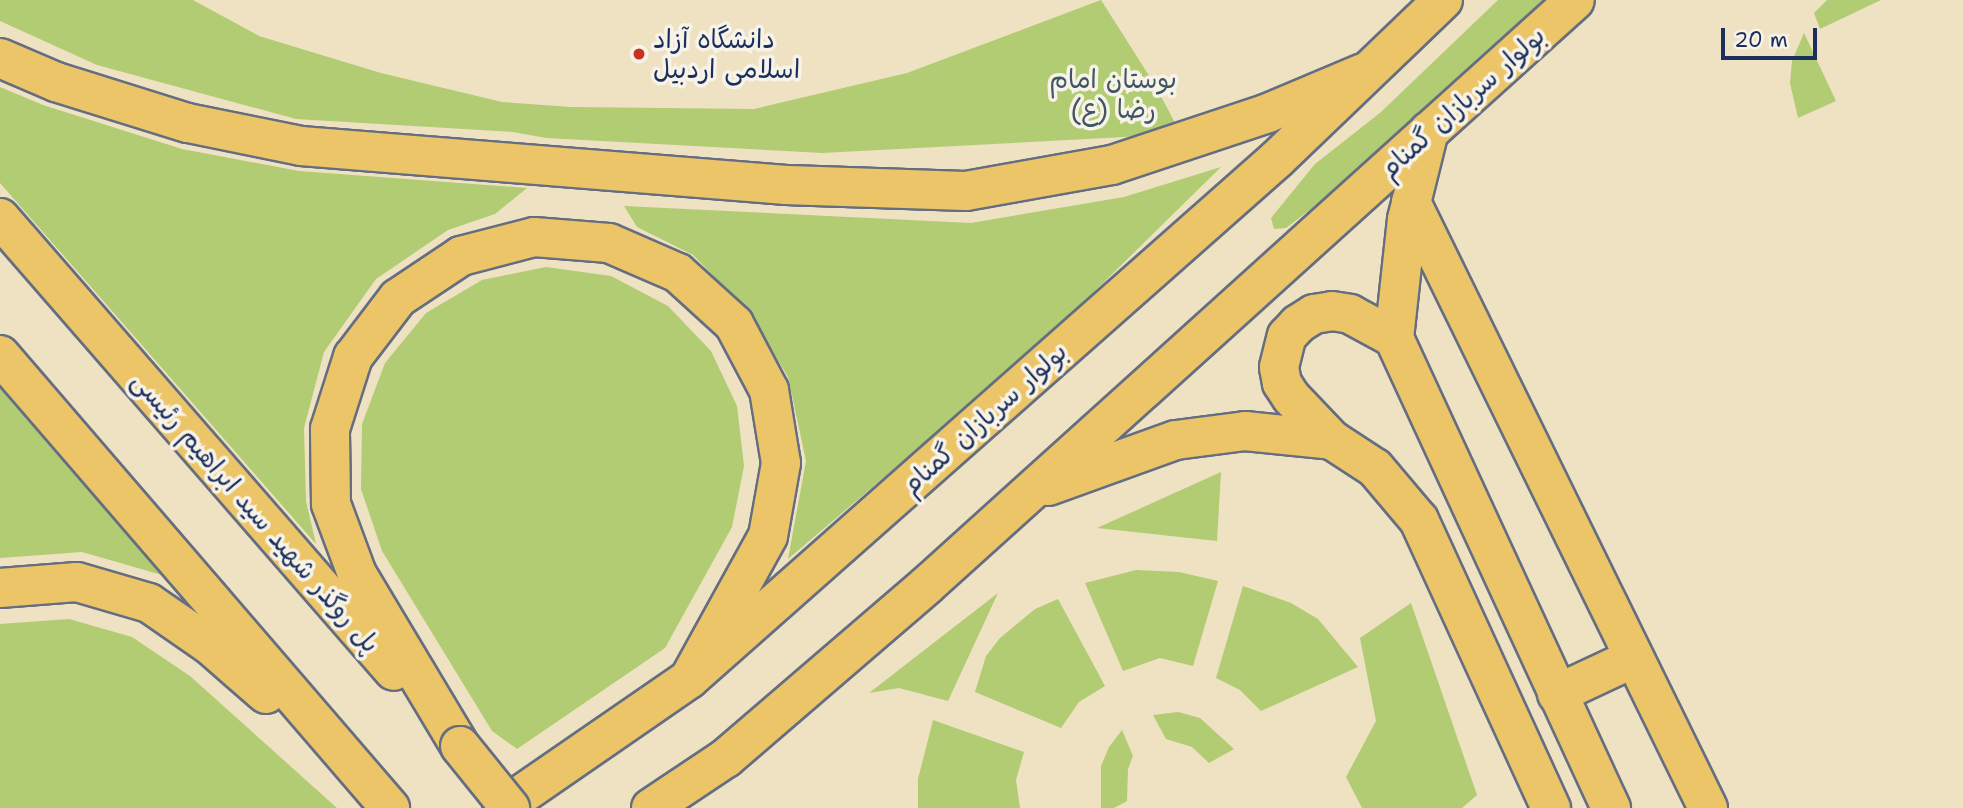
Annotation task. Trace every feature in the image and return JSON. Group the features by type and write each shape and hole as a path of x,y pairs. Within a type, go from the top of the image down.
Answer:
{"highway":[{"name":"بولوار سربازان گمنام","path":"502,808 689,679 1277,159 1363,73 1443,0"},
{"name":"بولوار سربازان گمنام","path":"651,808 726,758 1030,492 1575,0"},
{"path":"0,58 56,82 188,123 301,146 786,185 966,191 1112,165 1268,113 1363,73"},
{"path":"1429,131 1411,202 1400,262 1394,338 1611,808"},
{"path":"1411,202 1708,808"},
{"name":"پل روگذر شهید سید ابراهیم رئیسی","path":"0,218 460,746 510,808"},
{"path":"460,746 357,574 331,504 330,429 353,357 383,317 398,298 461,256 534,237 609,243 678,273 734,324 769,390 780,463 768,536 689,679"},
{"path":"1394,338 1350,314 1332,311 1314,314 1298,324 1287,336 1280,359 1282,383 1291,397 1332,440 1375,468 1419,520 1552,808"},
{"path":"0,355 383,799"},
{"path":"1030,492 1176,440 1245,431 1332,440"},
{"path":"0,587 77,582 149,603 211,646 383,799"},
{"path":"1558,694 1634,658"}],"green space":[{"name":"بوستان امام رضا (ع)","path":"0,0 193,0 259,36 381,73 502,102 571,107 754,109 907,73 1101,0 1155,85 1181,134 822,153 546,138 513,132 296,119 97,65 0,21"},
{"path":"1498,0 1545,0 1336,190 1286,228 1274,229 1271,218 1315,164 1381,112"},
{"path":"1827,0 1881,0 1820,29 1814,13"},
{"path":"1804,33 1836,101 1798,118 1790,83 1792,61"},
{"path":"0,87 43,105 182,149 299,171 527,188 495,214 448,230 376,279 324,352 304,428 306,501 316,544 0,183"},
{"path":"1221,167 1044,341 788,559 806,461 788,377 749,312 693,255 637,227 624,206 971,223 1124,197"},
{"path":"546,267 611,276 668,306 711,351 737,406 744,466 732,527 665,648 517,749 492,731 382,551 361,489 362,424 385,363 426,313 482,280"},
{"path":"0,387 162,575 82,552 0,558"},
{"path":"1221,472 1217,541 1097,528"},
{"path":"1136,570 1179,572 1218,581 1193,666 1160,658 1123,671 1085,583"},
{"path":"1243,586 1291,603 1318,619 1358,667 1261,711 1240,690 1216,678"},
{"path":"998,593 948,701 899,688 869,693"},
{"path":"1058,599 1105,686 1079,702 1061,728 975,692 986,656 1000,638 1035,609"},
{"path":"1411,603 1477,795 1462,808 1362,808 1346,777 1376,721 1360,638"},
{"path":"69,619 132,637 190,676 337,808 0,808 0,624"},
{"path":"1178,712 1200,718 1234,749 1209,763 1192,747 1166,739 1153,715"},
{"path":"933,720 1024,752 1016,780 1020,808 918,808 918,779"},
{"path":"1122,730 1133,756 1128,769 1127,801 1114,808 1101,808 1101,766 1109,747"}],"place":[{"name":"دانشگاه آزاد اسلامی اردبیل","path":"639,54"}]}
